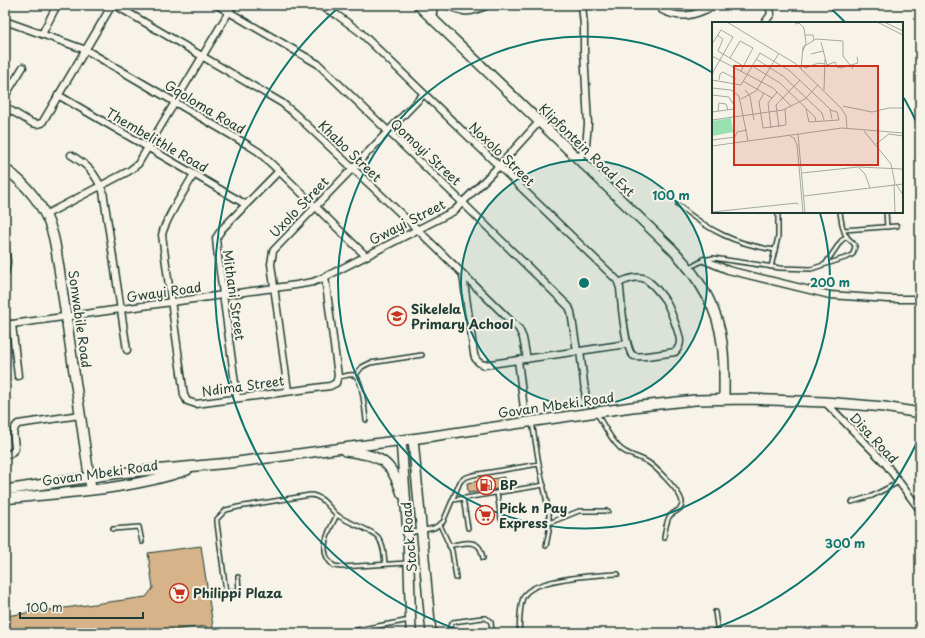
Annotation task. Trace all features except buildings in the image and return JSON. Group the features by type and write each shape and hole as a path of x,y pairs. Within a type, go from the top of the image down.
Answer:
{"main road":[{"name":"Klipfontein Road Ext","path":"418,5 690,268 708,298 718,324 722,343 724,399"},
{"name":"Sonwabile Road","path":"5,169 28,189 45,215 55,243 91,489"},
{"name":"Govan Mbeki Road","path":"5,490 118,473 197,467 596,412 695,400 724,399 825,402 884,407 920,413"},
{"name":"Stock Road","path":"413,438 431,633"},
{"name":"Stock Road","path":"401,440 408,534 411,633"},
{"path":"334,449 367,454 386,463 394,474 406,509"},
{"name":"Govan Mbeki Road","path":"5,499 121,486 161,479 197,467"}],"street":[{"path":"42,34 57,5"},
{"path":"5,107 32,123 39,124 44,120 112,5"},
{"name":"Khabo Street","path":"115,5 282,103 294,113 418,229 521,331 527,358"},
{"name":"Qomoyi Street","path":"217,5 318,64 569,307 579,351 586,399"},
{"path":"45,215 135,167 140,162 233,5"},
{"name":"Noxolo Street","path":"319,5 360,32 618,283"},
{"path":"432,19 434,5"},
{"path":"447,5 465,12 471,12 488,5"},
{"path":"579,160 586,145 588,124 582,8 588,5"},
{"path":"661,5 662,10 664,11 677,16 684,16 698,13 717,5"},
{"path":"766,21 771,14 769,5"},
{"name":"Gqoloma Road","path":"5,21 86,50 258,152 366,256"},
{"path":"5,96 23,67"},
{"path":"5,81 12,85"},
{"name":"Uxolo Street","path":"288,391 274,288 271,259 273,251 424,94"},
{"name":"Thembelithle Road","path":"58,95 245,204"},
{"name":"Gwayi Street","path":"325,277 454,211 499,166 539,122"},
{"path":"71,155 90,169 100,185 106,202 127,350"},
{"name":"Mithani Street","path":"237,398 216,238 222,229 245,204 279,171"},
{"name":"Ndima Street","path":"194,174 163,229 163,240 173,302 184,394 187,402 196,404 330,386 336,383 338,378"},
{"path":"5,248 7,262 5,274"},
{"path":"704,260 728,270 830,295 920,298"},
{"path":"463,275 474,354 476,361 484,365 627,344"},
{"path":"325,277 338,378"},
{"name":"Gwayi Road","path":"8,325 274,288 307,283 325,277"},
{"path":"639,278 647,281 668,304 680,337 680,342 675,352 640,356 633,356 631,354 627,344 618,283 625,280 639,278"},
{"path":"8,325 18,376"},
{"path":"518,360 524,409"},
{"name":"Disa Road","path":"825,402 885,464 920,510"},
{"path":"5,455 10,454 15,449 13,432 14,428 18,424 80,415"},
{"path":"914,502 920,498"}],"lane":[{"path":"678,205 702,224 721,235 753,247 775,250"},
{"path":"771,267 778,237 778,213"},
{"path":"690,268 704,260 717,259 771,267 805,269 816,268 826,263 848,257 853,254 855,249 854,244 846,236 840,213"},
{"path":"886,213 887,227"},
{"path":"844,230 897,226"},
{"path":"826,263 846,236"},
{"path":"338,378 356,376 362,367 370,363 422,355"},
{"path":"356,376 360,384 366,420"},
{"path":"596,412 618,447 650,464 680,497 682,501 681,506 669,517 664,538"},
{"path":"532,422 544,485 549,524 546,546"},
{"path":"408,534 421,532 440,525 445,519 460,482 467,476 539,464"},
{"path":"852,502 872,496 899,482"},
{"path":"453,500 544,485"},
{"path":"497,493 501,519"},
{"path":"238,577 239,590 226,592 217,519 226,510 238,507 314,495 320,498 337,515 377,536 382,546 385,564"},
{"path":"463,498 468,528"},
{"path":"549,524 579,512 608,512"},
{"path":"337,515 325,541 326,554 332,564 338,567 409,562"},
{"path":"440,525 453,557 456,578"},
{"path":"113,529 137,526 140,528 142,542"},
{"path":"449,546 469,543 475,544 480,548 483,558"},
{"path":"520,633 522,598 528,591 558,580 618,574"},
{"path":"715,612 718,633"},
{"path":"450,633 450,626 453,622 486,618 491,622 492,633"},
{"path":"341,633 411,620"}],"place":[{"name":"Sikelela Primary Achool","path":"397,316"},
{"name":"BP","path":"486,485"},
{"name":"Pick n Pay Express","path":"485,515"},
{"name":"Philippi Plaza","path":"179,593"}]}
